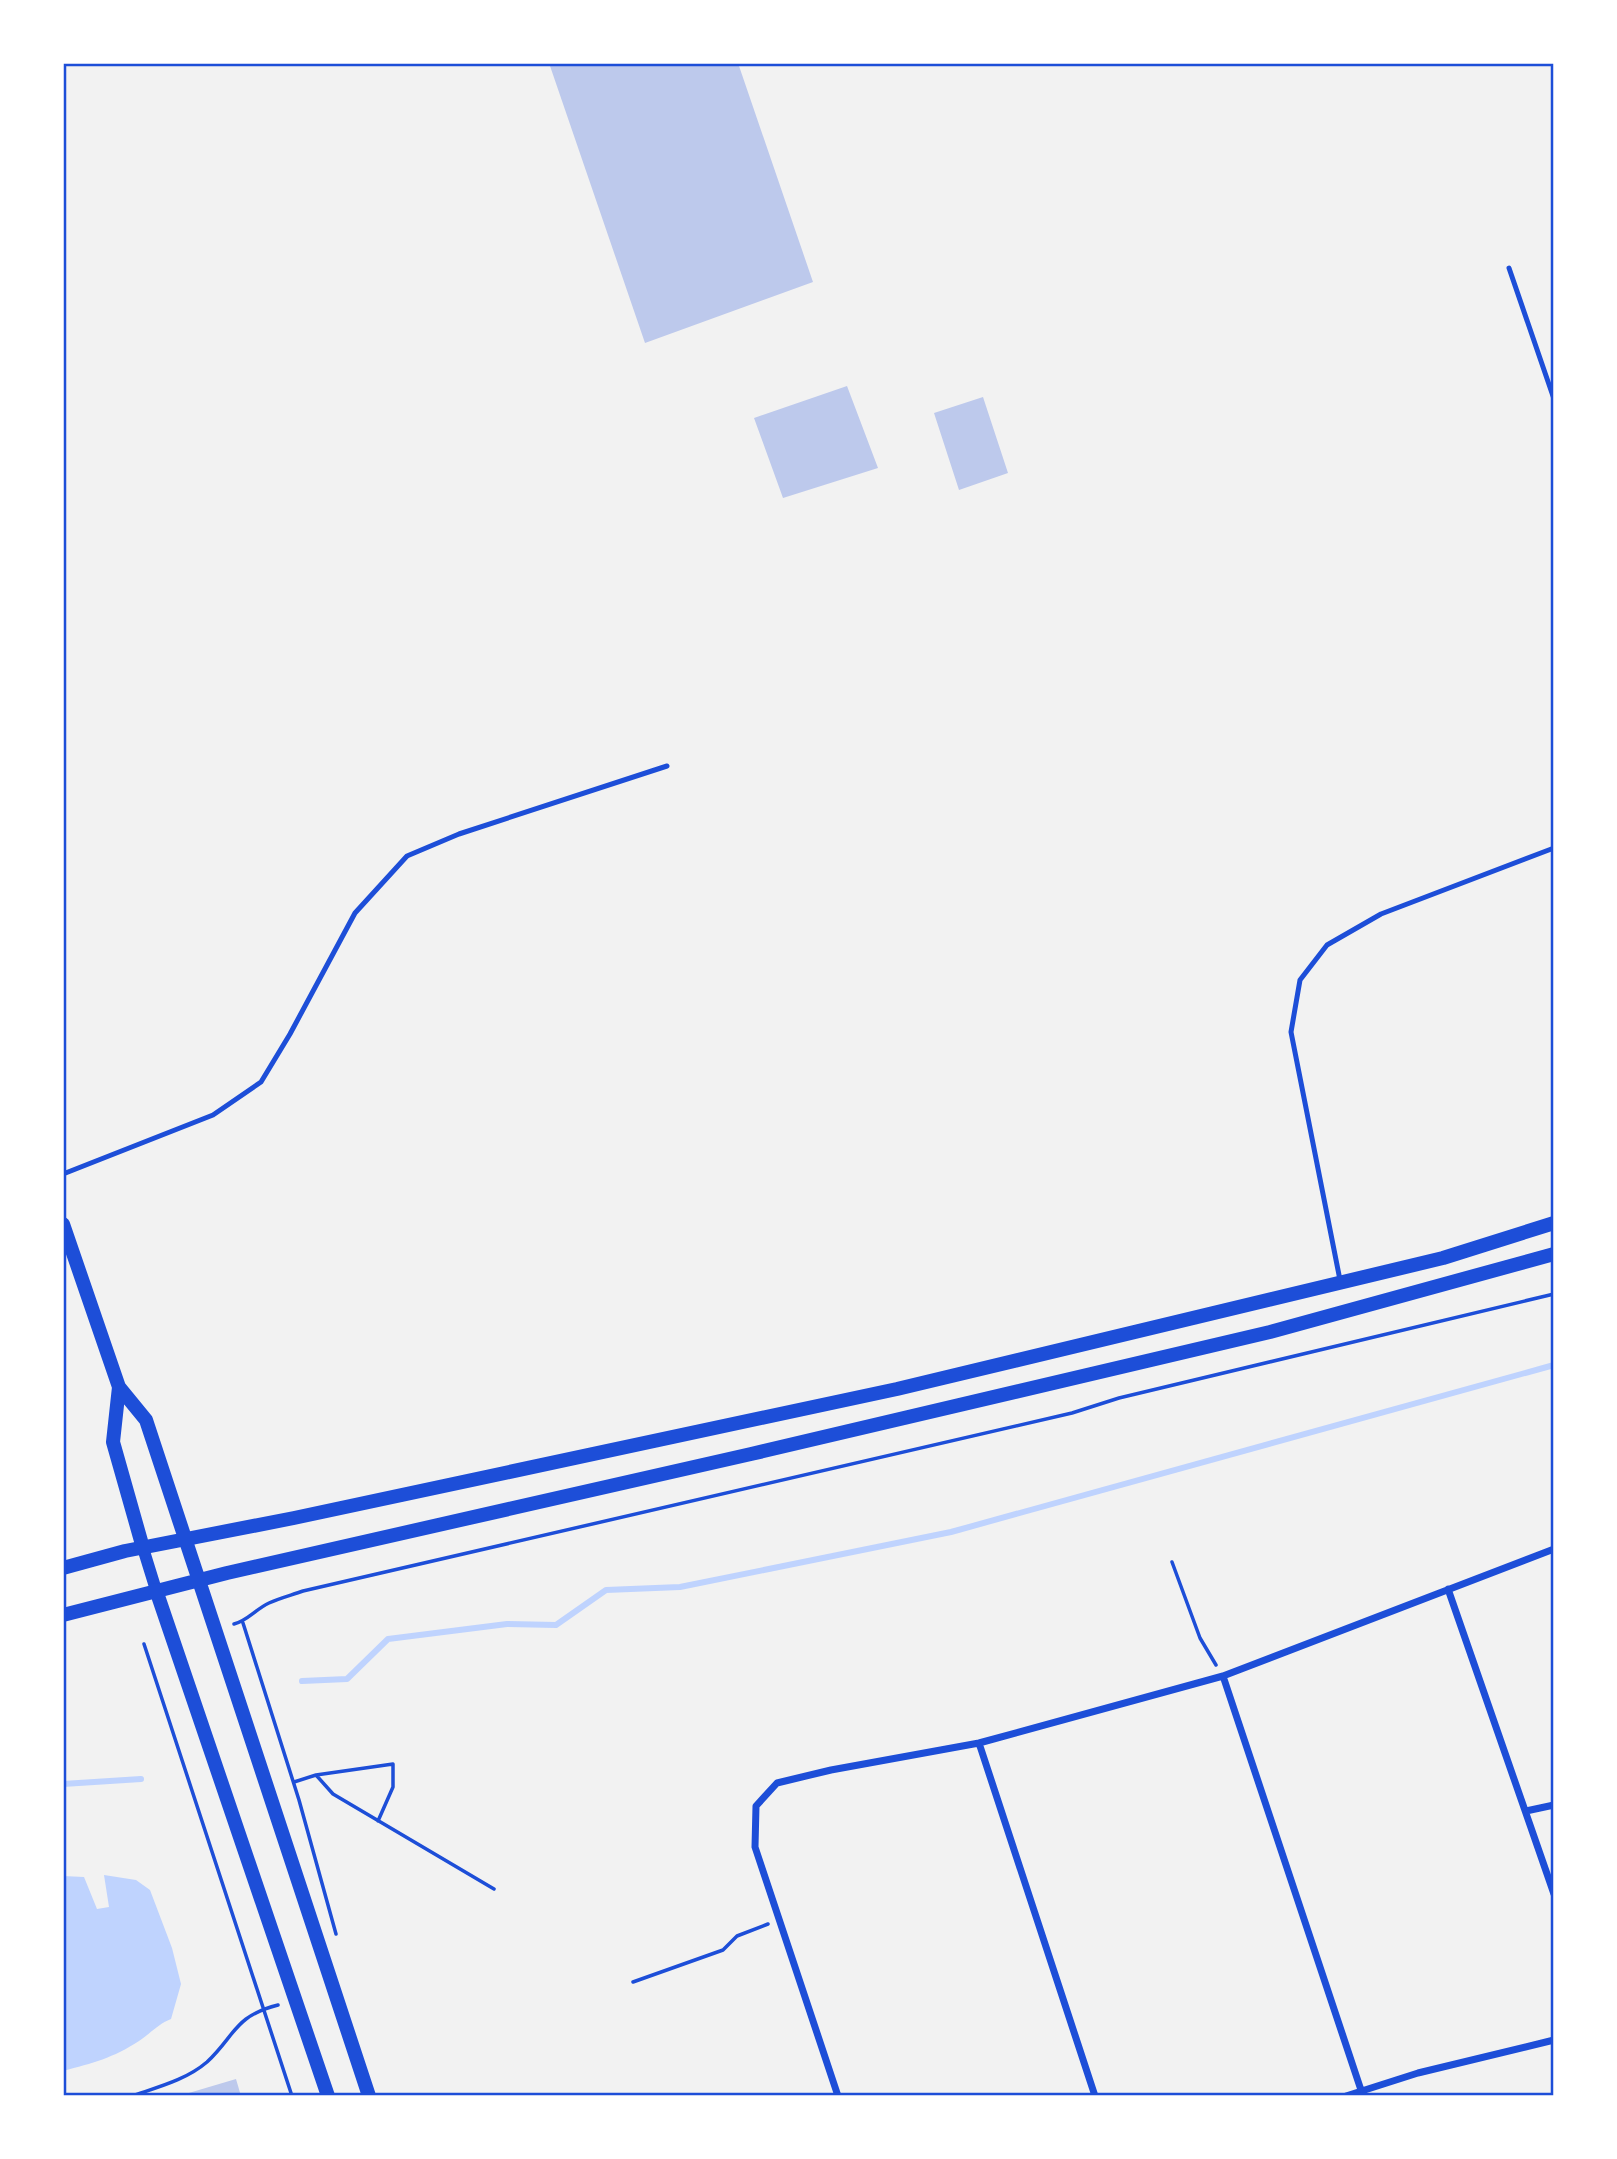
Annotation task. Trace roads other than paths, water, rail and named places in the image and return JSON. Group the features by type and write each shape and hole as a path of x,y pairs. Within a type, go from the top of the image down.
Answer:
{"main road":[{"path":"63,1568 125,1551 294,1518 884,1392 1443,1258 1554,1223"},
{"path":"63,1224 119,1387 146,1420 369,2096"},
{"path":"63,1615 198,1580 1270,1332 1554,1254"},
{"path":"119,1387 113,1443 143,1548"},
{"path":"156,1590 170,1638 192,1694 328,2096"}],"street":[{"path":"143,1548 156,1590"},
{"path":"838,2096 755,1847 756,1806 777,1783 831,1770 979,1743 1223,1675 1554,1549"},
{"path":"1448,1589 1554,1894"},
{"path":"1223,1675 1362,2094"},
{"path":"979,1743 1096,2096"},
{"path":"1526,1811 1554,1805"},
{"path":"1346,2096 1362,2094 1418,2073 1554,2040"}],"lane":[{"path":"1509,268 1554,399"},
{"path":"63,1174 213,1115 261,1082 355,913 407,856 459,834 667,766"},
{"path":"1340,1283 1291,1032 1300,980 1327,945 1381,914 1554,848"}],"water":[{"path":"104,1875 136,1880 150,1890 172,1948 181,1984 171,2019 120,2052 63,2071 63,1876 84,1877 97,1909 109,1907"}],"waterway":[{"path":"302,1681 347,1679 388,1639 507,1624 556,1625 606,1590 680,1587 951,1532 1554,1365"},
{"path":"63,1784 141,1779"}]}
